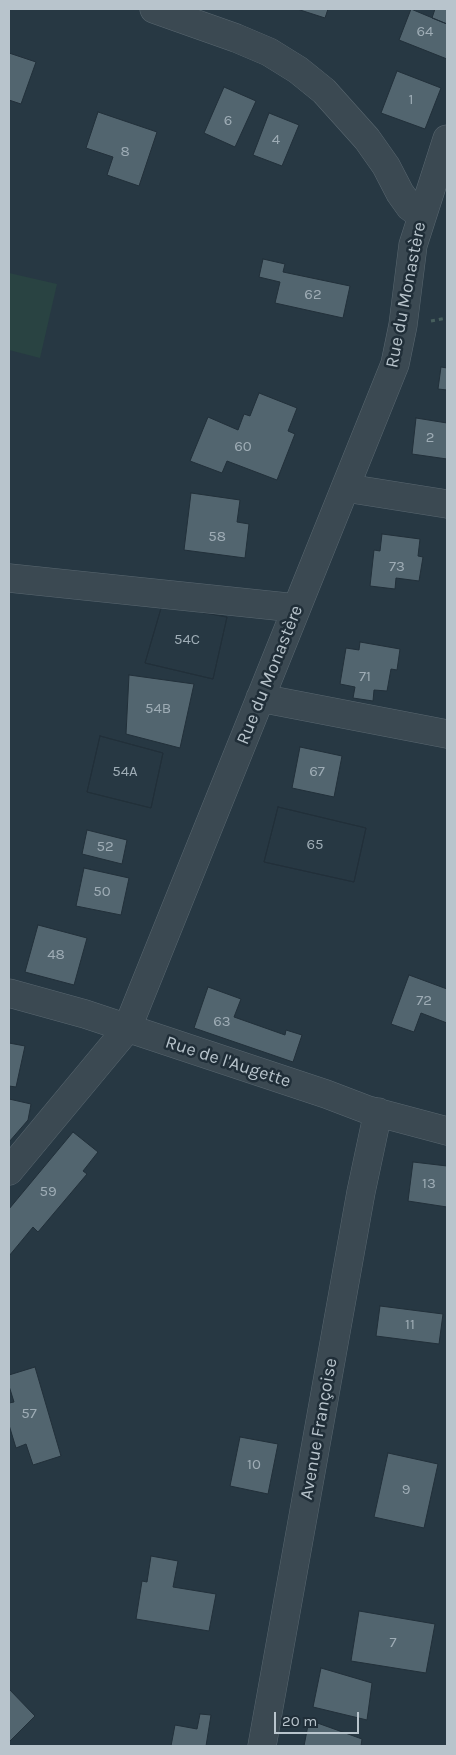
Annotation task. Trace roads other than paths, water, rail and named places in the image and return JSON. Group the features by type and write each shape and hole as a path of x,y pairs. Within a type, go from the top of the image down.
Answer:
{"street":[{"path":"154,9 236,38 269,52 298,70 324,91 367,139 386,166 400,193 410,207 422,216"},
{"name":"Rue du Monastère","path":"9,1171 127,1028 395,364 413,245 447,139"},
{"path":"346,488 447,504"},
{"path":"9,578 296,608"},
{"path":"260,698 447,734"},
{"name":"Rue de l'Augette","path":"9,993 85,1014 317,1091 368,1110 447,1131"},
{"name":"Avenue Françoise","path":"262,1746 361,1192 378,1112"}]}
